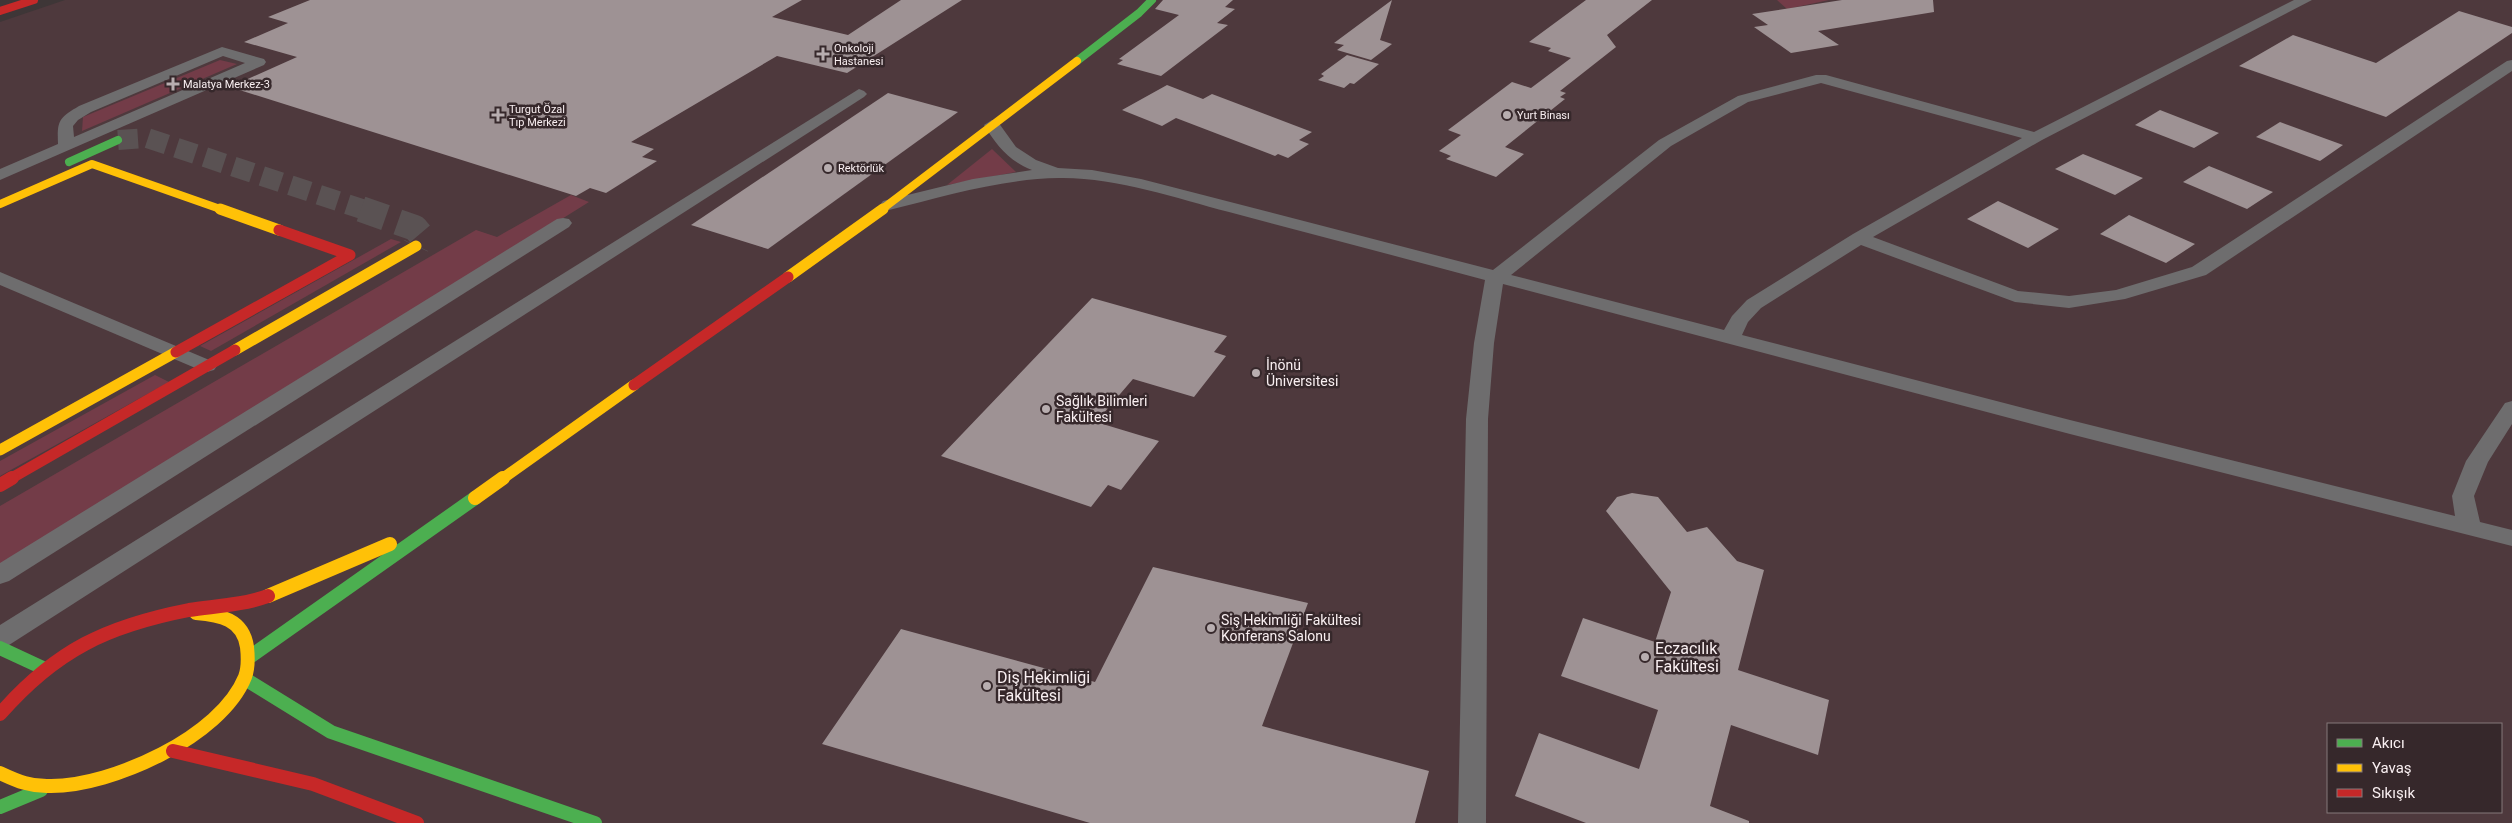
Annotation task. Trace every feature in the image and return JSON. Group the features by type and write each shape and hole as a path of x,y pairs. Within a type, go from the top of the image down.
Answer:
{"street":[{"path":"0,11 34,0"},
{"path":"251,656 288,632 443,520 889,205 1139,13 1152,0"},
{"path":"1730,338 1739,320 1754,304 1859,238 2036,137 2305,0"},
{"path":"0,175 260,62 222,51 85,109 72,117 65,126 66,146"},
{"path":"1859,238 2015,296 2069,302 2118,295 2199,272 2512,64"},
{"path":"1472,823 1477,419 1484,343 1495,278 1665,143 1743,99 1821,78 2036,137"},
{"path":"0,638 859,94"},
{"path":"992,125 1006,148 1013,154 1034,165 1061,173 1093,176 1188,196 1495,278 2233,469 2512,538"},
{"path":"0,191 118,140"},
{"path":"0,204 92,164 350,255 0,450"},
{"path":"889,205 976,184 1061,173"},
{"path":"0,575 563,223"},
{"path":"0,484 416,246"},
{"path":"0,278 206,366"},
{"path":"2468,527 2463,496 2477,461 2512,408"},
{"path":"0,714 19,690 43,668 94,638 117,627 154,616 264,598 349,563 443,520"},
{"path":"0,773 9,782 41,790 83,787 129,773 173,751 204,728 229,704 245,679 251,656 245,633 226,618 194,612 154,616"},
{"path":"0,648 43,668"},
{"path":"245,679 331,732 595,823"},
{"path":"173,751 313,784 418,823"},
{"path":"0,807 41,790"}],"shaded area":[{"name":"İnönü Üniversitesi","path":"65,0 2512,0 2512,823 0,823 0,22"},
{"path":"1777,0 1829,0 1787,9"},
{"path":"220,60 237,64 82,131 83,117"},
{"path":"992,149 1016,172 947,185"},
{"path":"571,195 589,202 0,570 0,506 476,230 497,237"},
{"path":"391,239 401,242 211,351 200,346"},
{"path":"155,375 169,382 0,476 0,461"}],"building":[{"name":"Turgut Özal Tıp Merkezi","path":"310,0 802,0 772,17 848,35 901,0 962,0 847,73 777,56 631,142 654,149 642,157 657,161 606,193 590,188 576,196 230,87 297,57 244,42 288,23 268,17"},
{"path":"1163,0 1233,0 1225,7 1235,9 1217,23 1228,25 1161,76 1117,64 1123,60 1119,59 1179,15 1155,9"},
{"path":"1392,0 1380,40 1392,44 1371,60 1337,50 1344,45 1334,43"},
{"path":"1586,0 1652,0 1607,35 1616,47 1560,91 1566,93 1560,97 1565,99 1505,147 1524,154 1496,177 1446,159 1451,156 1439,151 1461,135 1448,130 1512,82 1531,88 1571,58 1548,51 1551,48 1529,42"},
{"path":"1842,0 1933,0 1934,12 1818,31 1839,45 1791,53 1754,27 1768,25 1752,14"},
{"path":"2459,11 2512,27 2512,33 2386,117 2239,66 2293,35 2376,63"},
{"path":"1347,55 1379,64 1354,84 1350,83 1344,88 1318,80 1324,76 1321,74"},
{"path":"1167,85 1203,99 1212,94 1312,132 1299,140 1309,144 1288,158 1278,154 1275,156 1176,118 1162,126 1122,110"},
{"name":"Rektörlük","path":"888,93 958,112 768,249 691,225"},
{"path":"2160,110 2219,133 2194,148 2135,125"},
{"path":"2280,122 2343,145 2320,161 2256,137"},
{"path":"2083,154 2143,178 2115,195 2055,169"},
{"path":"2209,166 2273,192 2247,209 2183,182"},
{"path":"1998,201 2059,229 2028,248 1967,219"},
{"path":"2129,215 2195,244 2166,263 2100,234"},
{"name":"Sağlık Bilimleri Fakültesi","path":"1092,298 1227,336 1214,352 1226,356 1194,397 1133,379 1096,422 1159,441 1121,490 1108,485 1091,507 941,456"},
{"name":"Eczacılık Fakültesi","path":"1632,493 1658,497 1687,532 1707,527 1737,561 1764,570 1738,670 1829,700 1818,755 1731,725 1710,806 1749,821 1749,823 1586,823 1515,796 1539,733 1639,769 1658,710 1561,676 1583,618 1655,642 1671,592 1606,511 1617,497"},
{"name":"Diş Hekimliği Fakültesi","path":"1153,567 1308,603 1262,726 1429,771 1415,823 1090,823 822,744 901,629 1095,682"}],"tunnel":[{"path":"118,140 147,138 365,210"},
{"path":"361,209 415,228 421,235 416,246"}],"traffic: fast":[{"path":"1077,61 1139,13 1152,0"},
{"path":"69,162 118,140"},
{"path":"251,656 288,632 475,498"},
{"path":"0,648 43,668"},
{"path":"245,679 331,732 595,823"},
{"path":"0,807 41,790"}],"traffic: slow":[{"path":"788,277 889,205 1077,61"},
{"path":"0,204 92,164 279,230"},
{"path":"235,350 416,246"},
{"path":"0,450 176,352"},
{"path":"475,498 634,385"},
{"path":"268,596 390,544"},
{"path":"0,773 28,785 51,787 78,783 106,776 162,753 188,738 209,722 229,703 243,681 246,675 247,648 244,636 232,622 219,616 196,613"}],"traffic: jam":[{"path":"0,11 34,0"},
{"path":"176,352 350,255 279,230"},
{"path":"634,385 788,277"},
{"path":"0,485 235,350"},
{"path":"0,714 20,691 41,672 85,642 110,631 163,616 241,603 268,596"},
{"path":"173,751 313,784 417,823"}],"place":[{"name":"Onkoloji Hastanesi","path":"823,54"},
{"name":"Malatya Merkez-3","path":"173,84"},
{"name":"Turgut Özal Tıp Merkezi","path":"498,115"},
{"name":"Yurt Binası","path":"1507,115"},
{"name":"Rektörlük","path":"828,168"},
{"name":"İnönü Üniversitesi","path":"1256,373"},
{"name":"Sağlık Bilimleri Fakültesi","path":"1046,409"},
{"name":"Siş Hekimliği Fakültesi Konferans Salonu","path":"1211,628"},
{"name":"Eczacılık Fakültesi","path":"1645,657"},
{"name":"Diş Hekimliği Fakültesi","path":"987,686"}]}
